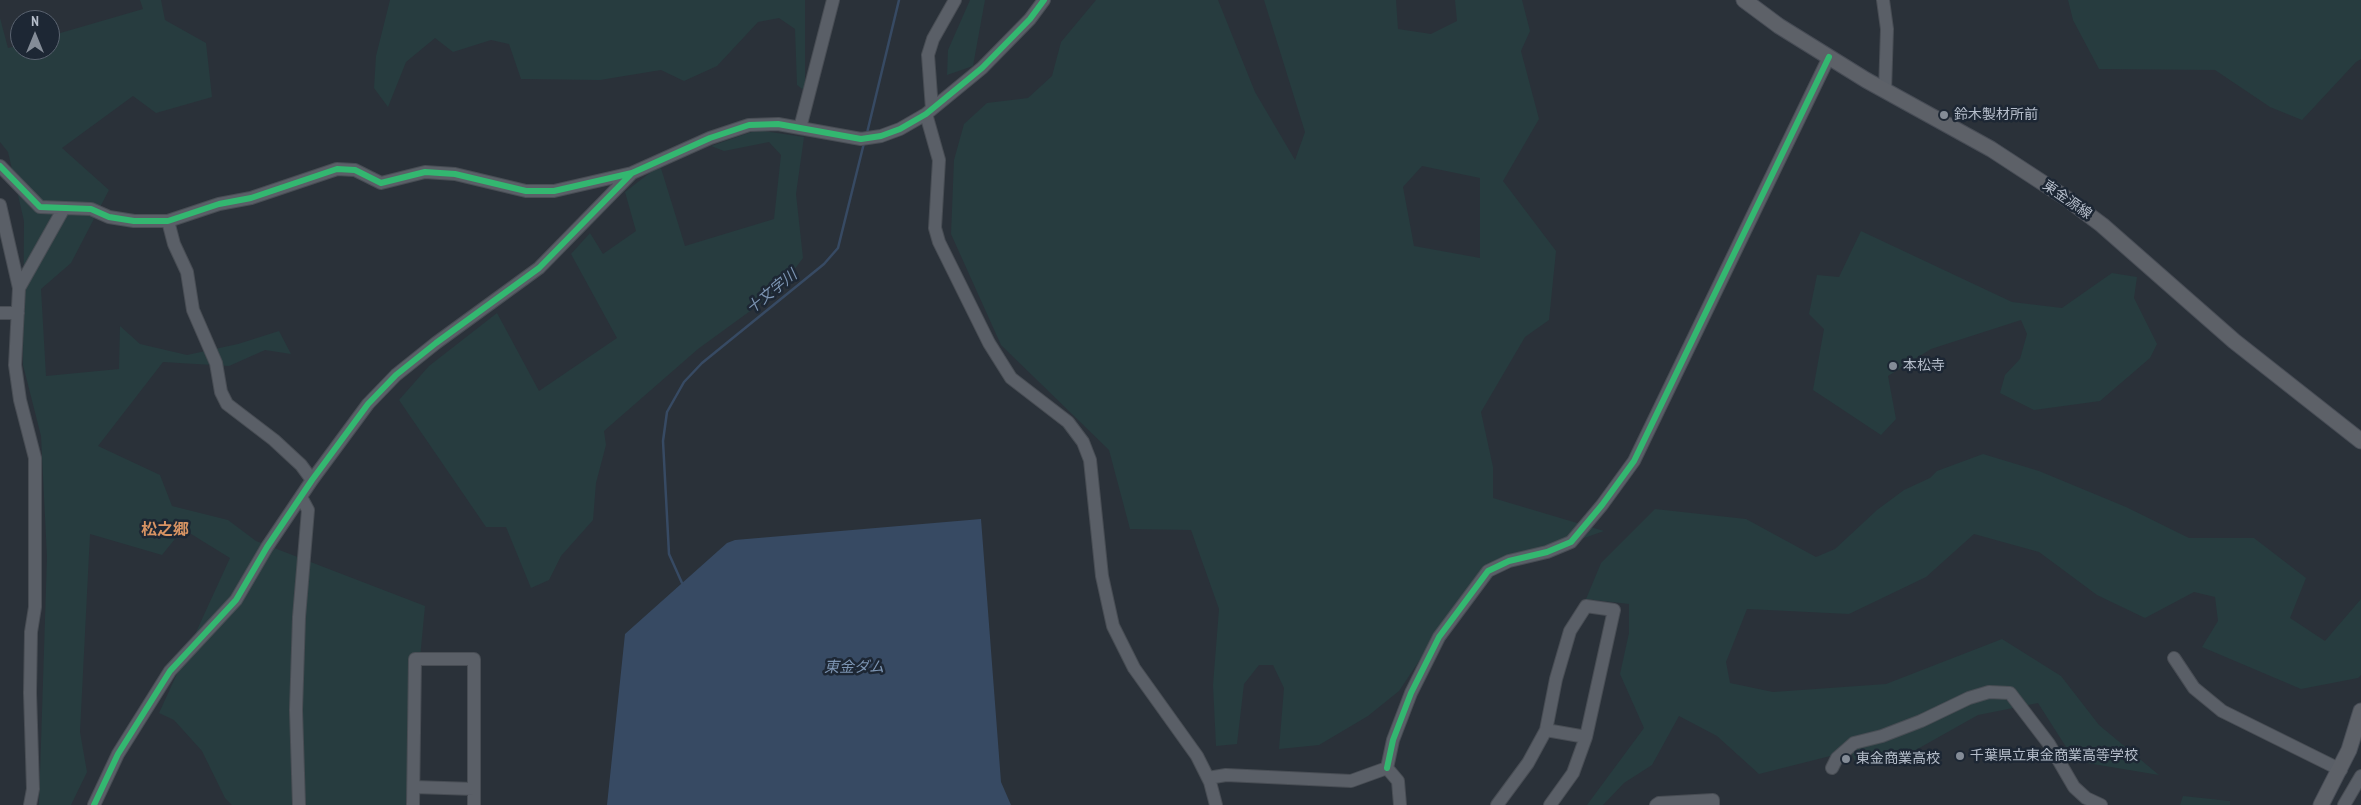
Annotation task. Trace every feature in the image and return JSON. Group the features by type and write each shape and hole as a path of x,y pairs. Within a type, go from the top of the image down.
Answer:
{"main road":[{"name":"東金源線","path":"1744,0 1829,57 1885,91 1991,148 2066,198 2102,225 2234,341 2361,441"},
{"path":"2321,805 2341,770 2361,711"}],"street":[{"path":"800,128 833,0"},
{"path":"955,0 933,39 928,55 929,112 939,160 935,228 939,242 1003,367 1011,378 1068,422 1083,442 1090,460 1102,576 1113,626 1134,668 1183,734 1208,778 1216,805"},
{"path":"0,166 40,207 91,209 109,217 134,221 168,222 219,204 251,198 337,169 356,170 381,183 425,172 455,174 526,191 554,191 632,172 710,138 749,125 778,124 861,139 881,136 900,129 929,112 982,68 1030,19 1044,0"},
{"path":"1884,0 1887,29 1885,91"},
{"path":"1387,768 1393,740 1408,700 1439,636 1488,571 1509,561 1547,552 1571,542 1634,462 1829,57"},
{"path":"94,805 123,746 170,671 236,600 267,547 312,480 368,404 396,375 436,343 539,268 632,172"},
{"path":"0,204 19,288 15,365 20,400 35,458 36,478 33,510 35,607 31,632 30,693 33,789 30,805"},
{"path":"19,288 64,208"},
{"path":"168,222 174,244 187,272 192,310 216,363 221,392 227,404 274,440 301,466 312,480"},
{"path":"0,313 18,313"},
{"path":"299,805 296,701 299,617 308,510 301,497"},
{"path":"1497,805 1528,764 1546,730 1556,679 1570,631 1586,606 1614,610 1586,737 1573,773 1550,805"},
{"path":"2174,658 2194,688 2222,710 2341,770"},
{"path":"413,805 415,659 474,659 474,805"},
{"path":"1832,768 1837,758 1854,743 1882,736 1921,721 1969,698 1988,692 2010,693 2049,744 2074,787 2086,798 2101,805"},
{"path":"1546,730 1586,737"},
{"path":"1208,778 1226,775 1351,781 1387,768"},
{"path":"1387,768 1398,781 1400,805"},
{"path":"2344,805 2361,776"},
{"path":"414,787 474,788"},
{"path":"1656,805 1658,803 1713,800 1713,805"}],"green space":[{"path":"140,0 161,0 165,20 206,43 212,97 156,113 133,96 62,148 109,190 71,263 41,289 46,376 119,369 120,326 140,344 187,355 238,344 279,331 291,354 265,350 229,366 163,362 98,446 160,475 172,506 228,520 256,541 425,606 406,805 232,805 225,798 202,751 174,720 159,713 230,558 183,529 162,555 90,534 80,732 87,772 71,805 39,805 47,557 41,436 23,365 24,221 8,152 0,142 0,18 8,48 10,48 10,60 60,60 60,33 143,9"},
{"path":"390,0 805,0 805,91 797,85 795,29 779,18 758,22 717,66 684,81 661,70 600,80 521,79 509,44 491,40 453,52 435,38 406,62 388,107 374,88 376,56"},
{"path":"970,0 985,0 973,66 947,75 948,50"},
{"path":"1096,0 1218,0 1255,92 1295,160 1305,132 1264,0 1396,0 1398,29 1431,34 1457,21 1455,0 1522,0 1530,31 1521,51 1539,119 1503,181 1556,251 1549,320 1525,337 1481,412 1493,467 1493,498 1604,531 1476,576 1399,691 1368,716 1319,745 1279,749 1284,688 1273,665 1259,665 1244,684 1237,744 1216,746 1213,685 1219,609 1191,530 1130,529 1109,450 1001,345 951,234 954,160 964,124 987,103 1028,98 1052,76 1061,42","holes":["1422,166 1480,178 1480,258 1414,246 1403,187"]},
{"path":"2068,0 2361,0 2361,59 2356,62 2302,120 2270,107 2215,70 2099,69 2073,20"},
{"path":"757,130 804,137 796,194 803,258 779,290 698,349 604,431 606,445 596,483 593,520 561,556 549,580 531,588 506,527 486,527 399,400 429,366 497,313 539,391 617,338 571,254 590,233 603,254 636,231 625,192 660,165 685,246 774,219 781,155 769,142 724,151 711,146"},
{"path":"1861,231 2012,302 2062,308 2112,273 2137,277 2134,298 2157,344 2150,358 2100,401 2034,410 2000,393 2005,375 2020,359 2027,334 2021,320 1931,349 1888,376 1896,419 1881,435 1813,390 1824,329 1809,314 1817,275 1839,277"},
{"path":"1983,454 2039,471 2126,507 2189,538 2254,538 2306,578 2290,618 2325,641 2361,599 2361,675 2358,678 2301,689 2202,647 2218,621 2215,597 2194,592 2145,618 2097,595 2039,552 1974,534 1926,577 1849,614 1747,609 1726,662 1730,683 1773,692 1886,684 2002,639 2061,676 2099,725 2159,775 2075,761 2038,703 1978,715 1889,765 1857,765 1850,751 1759,774 1717,736 1679,716 1652,765 1624,783 1603,805 1587,805 1644,728 1620,674 1629,633 1629,604 1586,599 1601,563 1655,509 1746,519 1816,557 1835,549 1877,510 1904,490 1930,478 1937,471"},
{"path":"2183,796 2230,801 2230,805 2180,805"}],"water":[{"name":"東金ダム","path":"981,519 1001,782 1011,805 607,805 625,634 727,543 735,540"}],"waterway":[{"name":"十文字川","path":"867,133 899,0"},
{"name":"十文字川","path":"682,583 669,554 663,441 667,412 684,382 702,363 824,264 838,248 864,143"}],"cycle path":[{"path":"0,166 40,207 91,209 109,217 134,221 168,221 219,204 251,198 337,169 355,170 381,183 425,172 455,174 526,191 554,191 632,173 710,138 749,125 778,124 861,139 881,136 900,129 926,114 982,68 1030,19 1044,0"},
{"path":"1387,768 1393,740 1411,693 1439,637 1488,571 1509,561 1547,552 1571,542 1602,505 1634,461 1829,57"},
{"path":"94,805 118,754 170,671 236,600 267,547 312,480 368,404 396,375 436,343 539,268 632,173"}],"place":[{"name":"鈴木製材所前","path":"1944,115"},
{"name":"本松寺","path":"1893,366"},
{"name":"千葉県立東金商業高等学校","path":"1960,756"},
{"name":"東金商業高校","path":"1846,759"}],"district":[{"name":"松之郷","path":"165,530"}]}
